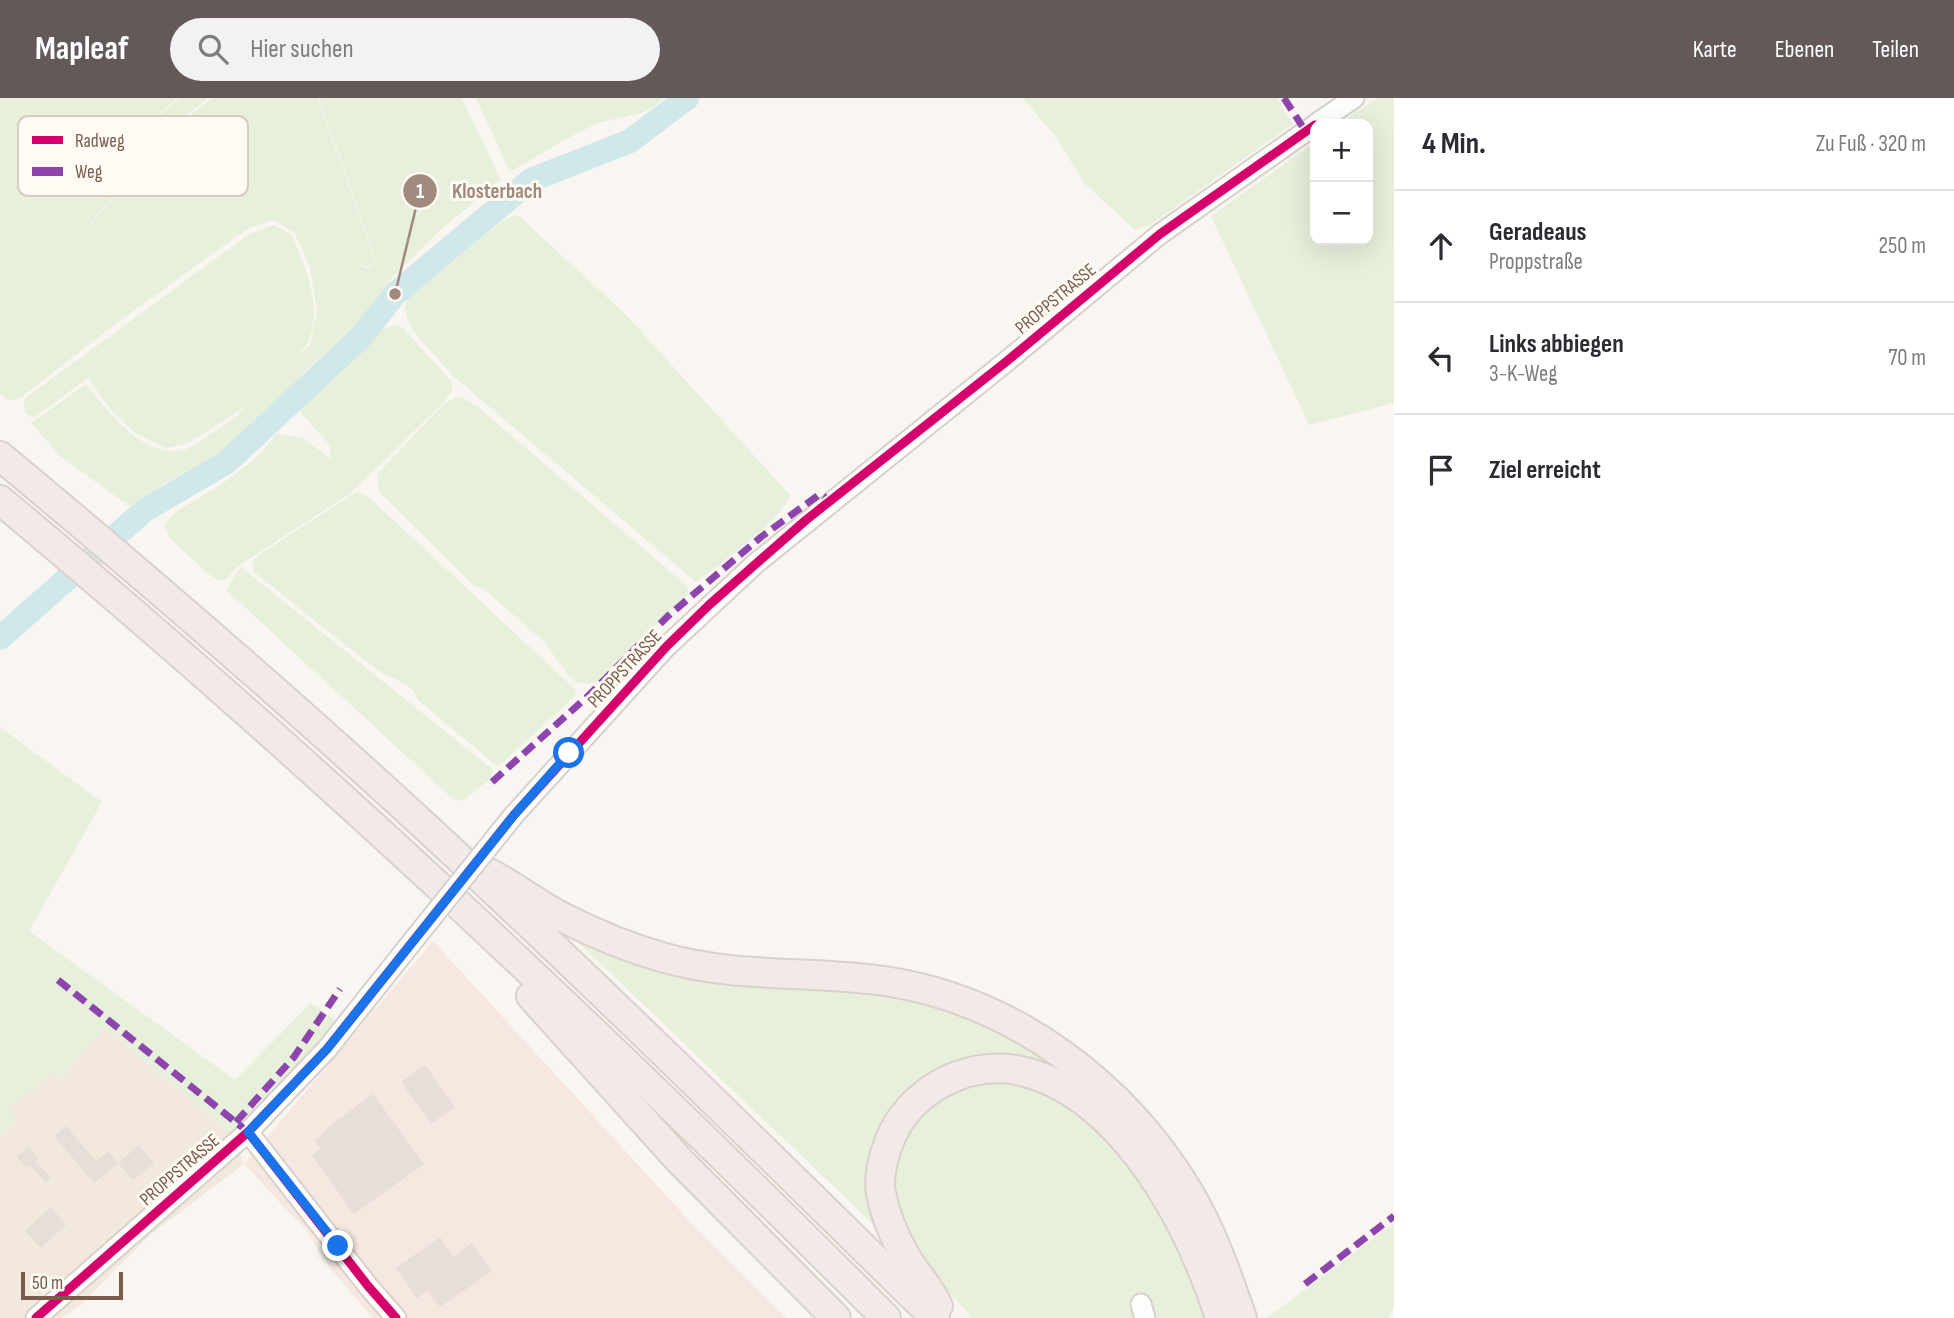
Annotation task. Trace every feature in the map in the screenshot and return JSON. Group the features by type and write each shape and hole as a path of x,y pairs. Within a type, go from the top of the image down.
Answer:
{"highway":[{"path":"0,456 116,553 456,856 934,1318"},
{"path":"0,500 93,577 254,719 459,906 611,1048 886,1318"},
{"path":"456,856 511,884 560,916 612,941 667,958 727,970 879,981 950,996 1006,1020 1057,1048 1099,1083 1163,1152 1209,1230 1241,1318"},
{"path":"459,906 517,981 672,1152 836,1318"},
{"path":"943,1318 932,1293 906,1258 888,1219 880,1191 881,1161 892,1133 908,1108 930,1089 957,1077 985,1070 1016,1070 1046,1079 1084,1101 1114,1130 1144,1165 1171,1205 1208,1280 1220,1318"}],"street":[{"name":"PROPPSTRASSE","path":"1324,119 1354,98"},
{"name":"PROPPSTRASSE","path":"36,1318 248,1132 327,1049 514,815 666,647 755,564 1160,234 1310,129"},
{"path":"248,1132 396,1318"}],"shaded area":[{"path":"433,941 695,1227 786,1318 373,1318 329,1267 306,1230 244,1164"},
{"path":"104,1027 234,1136 244,1164 149,1236 78,1307 61,1318 0,1318 0,1135 15,1124 9,1109 52,1071 60,1079"}],"green space":[{"path":"0,98 177,98 158,116 18,116 18,196 113,196 28,296 115,196 248,196 248,116 189,116 212,98 318,98 375,261 368,267 358,264 368,269 376,261 319,98 462,98 501,180 440,230 389,281 348,335 307,369 281,400 225,451 161,485 132,508 60,456 31,423 86,384 105,408 130,432 159,449 174,451 195,445 230,422 245,407 189,443 166,448 135,433 112,411 88,378 34,418 25,413 24,399 248,235 273,225 292,235 307,274 313,301 312,329 307,344 296,358 310,345 317,311 310,267 294,232 272,220 247,229 114,325 19,399 8,400 0,394"},
{"path":"179,98 208,98 186,116 159,116"},
{"path":"476,98 663,98 639,114 601,123 582,131 510,172"},
{"path":"1023,98 1277,98 1293,124 1150,225 1135,230 1085,184 1055,136"},
{"path":"1377,98 1394,98 1394,403 1309,425 1211,216 1310,146 1310,245 1373,245 1373,119 1347,119"},
{"path":"518,215 625,314 790,495 785,505 763,529 696,582 452,375 408,322 405,308 407,299 503,220"},
{"path":"396,325 403,328 451,381 453,388 445,401 352,492 237,567 226,579 218,580 210,575 170,539 165,525 169,519 246,466 276,434 303,438 331,459 329,444 301,413 305,398 381,329"},
{"path":"461,397 478,407 687,586 689,593 598,681 578,683 570,677 543,641 483,588 474,586 379,492 377,474 442,406"},
{"path":"358,491 372,500 576,690 575,696 498,767 418,700 406,685 377,669 254,572 253,562 257,556"},
{"path":"241,567 493,770 489,780 463,801 453,799 226,590"},
{"path":"0,727 102,802 29,931 235,1080 311,1003 337,1021 317,1047 234,1136 104,1027 60,1079 52,1072 10,1108 16,1124 0,1135"},
{"path":"578,942 714,984 825,987 914,998 994,1024 1085,1085 974,1062 870,1166 876,1227"},
{"path":"979,1080 1036,1084 1090,1118 1135,1170 1172,1221 1209,1318 972,1318 914,1253 889,1178 901,1131 939,1093"},
{"path":"1394,1223 1394,1307 1388,1318 1267,1318"}],"building":[{"path":"425,1065 455,1107 431,1124 401,1082"},
{"path":"373,1094 424,1164 354,1214 312,1156 320,1149 315,1141 330,1126"},
{"path":"66,1126 96,1161 108,1151 118,1163 94,1183 54,1136"},
{"path":"139,1145 154,1163 133,1180 118,1163"},
{"path":"28,1147 38,1158 35,1161 51,1178 46,1183 30,1165 27,1168 17,1157"},
{"path":"51,1207 66,1225 41,1248 25,1231"},
{"path":"440,1237 453,1257 472,1243 492,1271 440,1307 428,1291 417,1298 396,1268"}],"waterway":[{"path":"0,638 145,510 227,462 360,338 395,294 531,180 630,141 687,98"}],"marked path":[{"path":"1284,98 1306,132"},
{"path":"492,782 587,697 668,616 761,537 820,494 831,501"},
{"path":"58,980 248,1132"},
{"path":"236,1122 294,1057 340,989"},
{"path":"1305,1284 1394,1216"}],"cycle path":[{"path":"36,1318 248,1132 327,1049 514,815 666,647 709,605 806,520 1007,361 1160,234 1310,129"},
{"path":"248,1132 396,1318"}],"place":[{"name":"Klosterbach","path":"395,294"}],"route":[{"path":"338,1246 248,1132 327,1049 514,815 569,753"}]}
